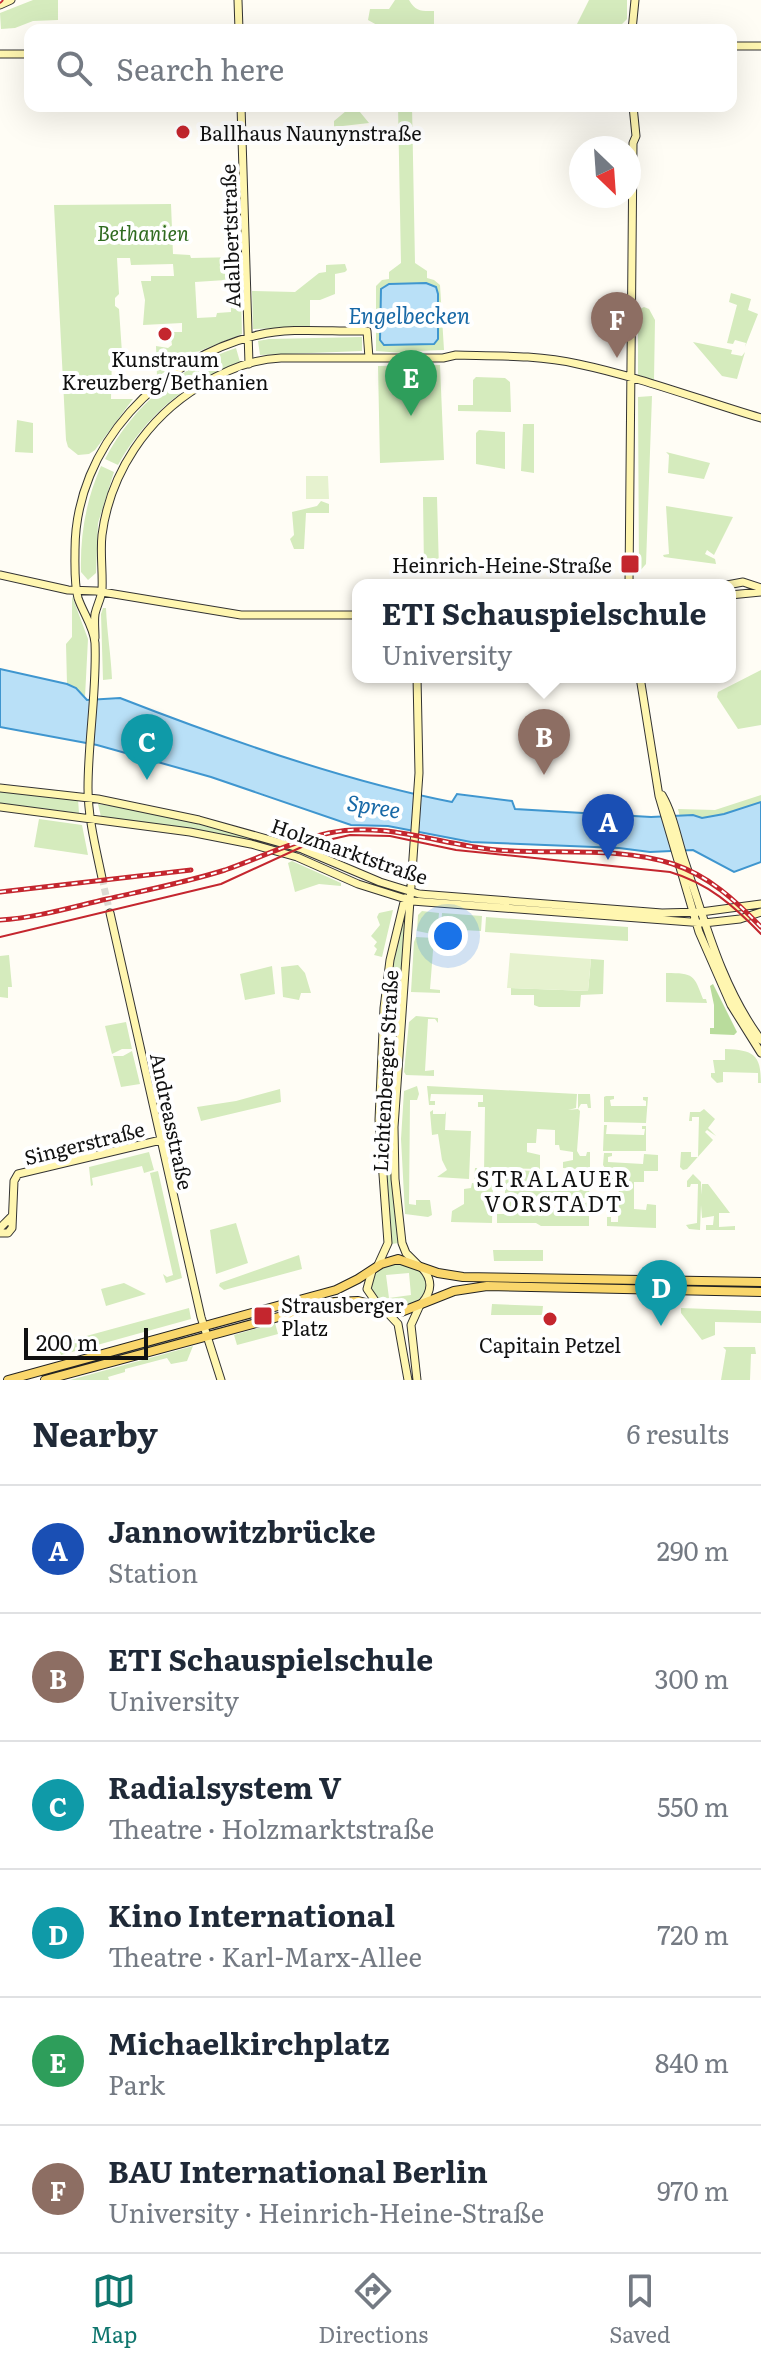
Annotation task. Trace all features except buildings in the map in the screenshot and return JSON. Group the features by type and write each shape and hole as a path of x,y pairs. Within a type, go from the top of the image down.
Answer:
{"main road":[{"path":"0,5 11,0"},
{"path":"238,0 239,24"},
{"path":"737,46 761,46"},
{"path":"0,54 24,54"},
{"name":"Adalbertstraße","path":"241,112 249,364"},
{"path":"629,579 633,143 630,136 633,112"},
{"path":"95,638 77,589 75,542 82,503 95,466 114,432 138,402 175,372 211,351 248,338 276,333 367,331 369,358"},
{"path":"102,878 88,798 95,615 102,592 101,551 105,518 116,483 130,454 156,421 187,394 214,378 249,364 281,358 539,358 578,363 761,418"},
{"path":"0,575 71,590 102,592 241,615 352,615"},
{"path":"736,584 746,582 761,590"},
{"path":"736,594 761,590"},
{"path":"409,894 418,791 417,683"},
{"path":"641,683 657,786 700,923 731,1005 761,1053"},
{"name":"Holzmarktstraße","path":"0,788 150,808 280,842 409,894 662,913 761,904"},
{"name":"Holzmarktstraße","path":"0,807 190,832 282,852 358,884 409,894 700,923 740,919 761,912"},
{"name":"Lichtenberger Straße","path":"409,894 394,1143 396,1202 404,1250 419,1266"},
{"name":"Lichtenberger Straße","path":"376,1266 385,1254 388,1243 379,1120 385,999 391,955 409,894"},
{"name":"Andreasstraße","path":"110,913 205,1331 221,1380"},
{"path":"700,923 741,1011 761,1040"},
{"name":"Singerstraße","path":"12,1216 16,1176 161,1140"},
{"path":"0,1231 12,1216"},
{"path":"0,1231 10,1231 12,1216"},
{"path":"45,1380 347,1286 376,1266 398,1259 453,1275 761,1282"},
{"path":"376,1266 368,1277 367,1289 372,1300 399,1326 408,1380"},
{"path":"417,1380 411,1325 431,1285 419,1266"},
{"path":"8,1380 329,1303 358,1301 401,1312 439,1296 487,1286 761,1292"}],"green space":[{"path":"33,0 58,0 58,20 33,21 15,28 1,29 0,13"},
{"path":"395,0 409,0 419,10 434,11 434,24 375,24 368,20 370,9 389,9"},
{"path":"589,0 627,0 627,19 622,24 577,24"},
{"path":"345,112 360,112 369,123 334,127 334,121"},
{"path":"398,112 412,112 415,263 427,271 427,278 440,285 444,350 416,351 416,354 376,351 376,286 382,280 389,279 389,272 401,263","holes":["390,284 436,287 438,339 434,344 385,345 381,289"]},
{"name":"Bethanien","path":"171,204 173,254 190,255 191,258 240,257 242,334 192,354 157,377 156,346 168,348 172,345 170,332 182,332 182,323 143,325 145,300 141,281 151,281 151,276 174,276 173,264 131,265 130,258 117,258 119,294 115,298 115,306 119,309 122,353 112,354 111,399 133,399 89,454 78,455 68,447 66,440 54,205","holes":["195,282 230,282 231,312 197,318"]},
{"path":"345,264 345,272 335,274 335,294 310,300 310,327 253,329 252,291 295,292 319,273 326,272 326,265"},
{"path":"731,293 751,299 748,310 758,314 745,347 746,343 735,340 733,344 727,343 737,305 729,302"},
{"path":"644,307 649,309 655,320 654,380 638,375 638,310"},
{"path":"362,337 362,351 260,355 258,341 269,339"},
{"path":"693,342 732,350 731,354 742,356 745,352 737,379 722,376"},
{"path":"236,348 240,362 202,380 169,402 141,431 118,465 105,459 129,422 160,391 195,366"},
{"path":"440,365 444,460 380,463 378,366"},
{"path":"476,377 505,378 510,382 511,412 458,411 458,405 473,405 473,380"},
{"path":"652,396 646,564 639,572 638,397"},
{"path":"17,420 33,423 33,453 15,452"},
{"path":"523,424 534,424 534,473 521,471"},
{"path":"479,430 505,432 505,469 476,464 476,433"},
{"path":"666,452 710,463 704,479 668,473 669,455"},
{"path":"101,466 114,472 98,523 96,573 88,580 81,572 83,531 91,492"},
{"path":"306,476 328,476 329,499 306,499"},
{"path":"423,497 437,497 439,570 424,568"},
{"path":"321,501 329,504 329,513 306,513 304,549 294,549 290,539 294,535 292,512 317,506"},
{"path":"666,506 733,517 714,555 707,550 705,554 715,559 716,564 664,557 669,554"},
{"path":"72,596 88,639 85,697 67,684 66,644 72,637"},
{"path":"106,608 112,679 103,680 101,614"},
{"path":"761,670 761,725 738,729 717,697 718,692"},
{"path":"0,791 78,799 79,813 0,803"},
{"path":"761,795 761,802 714,817 680,817 678,809 715,810"},
{"path":"98,804 176,816 247,835 246,840 101,817"},
{"path":"39,819 82,825 88,855 34,847"},
{"path":"292,861 341,883 341,886 319,884 295,892 288,863"},
{"path":"393,910 382,957 374,955 377,942 371,936 380,925 377,917 379,913"},
{"path":"404,911 396,1076 381,1079 388,989"},
{"path":"422,911 439,913 437,935 417,931 418,915"},
{"path":"442,913 482,916 481,931 441,929"},
{"path":"486,917 628,927 628,941 485,932"},
{"path":"416,937 434,938 430,989 440,990 440,993 411,992"},
{"path":"510,953 591,959 588,991 507,988"},
{"path":"9,955 12,987 8,987 8,998 0,997 0,956"},
{"path":"591,959 604,960 603,994 581,995 580,1007 539,1007 534,1005 534,995 511,995 511,988 588,991"},
{"path":"298,965 305,973 311,993 301,993 299,1000 283,997 281,967"},
{"path":"272,966 275,994 245,1000 240,974"},
{"path":"666,973 692,977 707,1003 666,1002"},
{"path":"713,984 737,1032 734,1035 710,1034 710,1028 714,1028 710,986"},
{"path":"416,1016 438,1018 438,1023 435,1019 428,1019 425,1071 434,1070 434,1076 406,1075 404,1072 409,1022"},
{"path":"126,1022 132,1049 122,1049 112,1054 105,1026"},
{"path":"725,1049 754,1056 761,1083 758,1083 758,1073 723,1072 723,1082 717,1083 711,1077 711,1073 715,1073 713,1060 725,1060"},
{"path":"132,1051 140,1084 121,1087 113,1056 123,1056"},
{"path":"417,1086 417,1100 410,1100 409,1204 416,1205 416,1200 430,1200 432,1215 428,1217 405,1214 401,1139 404,1091"},
{"path":"427,1086 577,1094 576,1108 568,1110 580,1111 577,1151 580,1156 590,1152 590,1170 563,1168 563,1162 573,1160 573,1152 560,1150 559,1145 555,1145 555,1130 537,1129 536,1143 527,1143 527,1152 540,1155 540,1169 496,1168 491,1179 474,1179 475,1168 478,1173 484,1173 485,1107 478,1107 478,1102 483,1102 483,1095 431,1094 430,1101 435,1101 435,1105 429,1105"},
{"path":"280,1089 281,1102 201,1121 197,1107 236,1101"},
{"path":"395,1093 399,1243 391,1244 380,1097"},
{"path":"578,1094 590,1094 591,1108 581,1104 578,1109"},
{"path":"606,1096 614,1096 610,1100 611,1106 646,1106 643,1097 648,1097 646,1123 604,1122"},
{"path":"704,1109 715,1119 708,1128 716,1136 707,1130 705,1132 713,1140 698,1157 699,1117 692,1117 689,1121 690,1112"},
{"path":"433,1110 433,1114 445,1114 446,1111 445,1130 471,1131 469,1179 437,1177 447,1170 442,1160 438,1134 432,1135 430,1112"},
{"path":"604,1125 607,1125 606,1134 644,1135 642,1126 646,1126 646,1151 603,1151"},
{"path":"149,1152 154,1170 144,1173 142,1166 92,1178 91,1186 89,1167"},
{"path":"681,1152 691,1152 691,1157 698,1157 687,1169 680,1167"},
{"path":"604,1153 612,1153 608,1162 643,1164 644,1154 658,1155 658,1171 644,1171 644,1182 634,1182 634,1209 646,1210 647,1204 656,1205 656,1228 607,1226 607,1217 611,1217 611,1222 618,1222 619,1182 612,1181 612,1186 608,1186 608,1172 603,1165"},
{"path":"506,1170 539,1171 539,1175 535,1175 536,1181 580,1182 580,1177 590,1177 589,1198 531,1198 531,1209 533,1199 538,1200 535,1209 579,1210 580,1204 576,1204 576,1200 584,1201 584,1204 589,1201 589,1226 497,1223 497,1214 504,1214"},
{"path":"158,1171 182,1278 166,1283 163,1274 167,1277 173,1275 150,1173"},
{"path":"693,1174 701,1182 701,1195 702,1184 708,1184 730,1213 719,1213 719,1227 735,1226 735,1230 706,1230 706,1225 713,1225 714,1216 702,1218 701,1205 700,1230 689,1229 686,1225 697,1223 698,1184 687,1187 687,1181"},
{"path":"472,1183 493,1185 492,1223 451,1222 452,1211 464,1204 464,1189 471,1188"},
{"path":"236,1223 248,1263 216,1274 210,1230"},
{"path":"493,1250 543,1250 543,1261 494,1261"},
{"path":"299,1255 302,1269 224,1290 219,1286 220,1283"},
{"path":"396,1264 412,1267 422,1273 426,1281 421,1297 400,1306 384,1304 370,1289 375,1275","holes":["409,1273 411,1295 389,1298 386,1275"]},
{"path":"124,1283 146,1294 106,1306 101,1289"},
{"path":"492,1304 543,1306 542,1315 491,1315"},
{"path":"189,1308 191,1319 61,1355 57,1344"},
{"path":"681,1308 761,1311 761,1323 715,1322 715,1335 702,1340 681,1313"},
{"path":"275,1323 278,1334 237,1345 234,1335"},
{"path":"193,1346 187,1361 171,1364 167,1358 125,1369 125,1372 108,1377 109,1380 70,1380"},
{"path":"723,1347 755,1347 756,1354 751,1354 750,1380 721,1380 726,1350"}],"water":[{"name":"Engelbecken","path":"426,283 436,287 438,294 438,339 434,344 384,345 380,340 381,289 389,284"},
{"name":"Spree","path":"0,669 67,684 76,688 87,700 120,698 285,758 369,783 452,802 457,794 512,801 515,809 651,817 693,815 702,818 761,802 761,862 734,872 693,850 650,852 471,842 388,826 351,825 211,777 97,745 0,727"}],"tunnel":[{"path":"102,878 110,913"}],"tram line":[{"path":"0,937 221,884 306,845 350,835 390,836 456,850 670,872 696,882 720,897 761,934"}],"railway":[{"path":"0,920 54,912 196,878 329,833 371,830 497,850 608,853 652,858 686,869 710,882 761,927"},
{"path":"0,892 191,870"}],"place":[{"name":"Ballhaus Naunynstraße","path":"183,132"},
{"name":"Kunstraum Kreuzberg/Bethanien","path":"165,334"},
{"name":"BAU International Berlin","path":"617,358"},
{"name":"Michaelkirchplatz","path":"411,416"},
{"name":"Heinrich-Heine-Straße","path":"630,564"},
{"name":"ETI Schauspielschule","path":"544,775"},
{"name":"Radialsystem V","path":"147,780"},
{"name":"Jannowitzbrücke","path":"608,860"},
{"name":"Strausberger Platz","path":"263,1316"},
{"name":"Capitain Petzel","path":"550,1319"},
{"name":"Kino International","path":"661,1326"}],"district":[{"name":"STRALAUER VORSTADT","path":"554,1190"}]}
